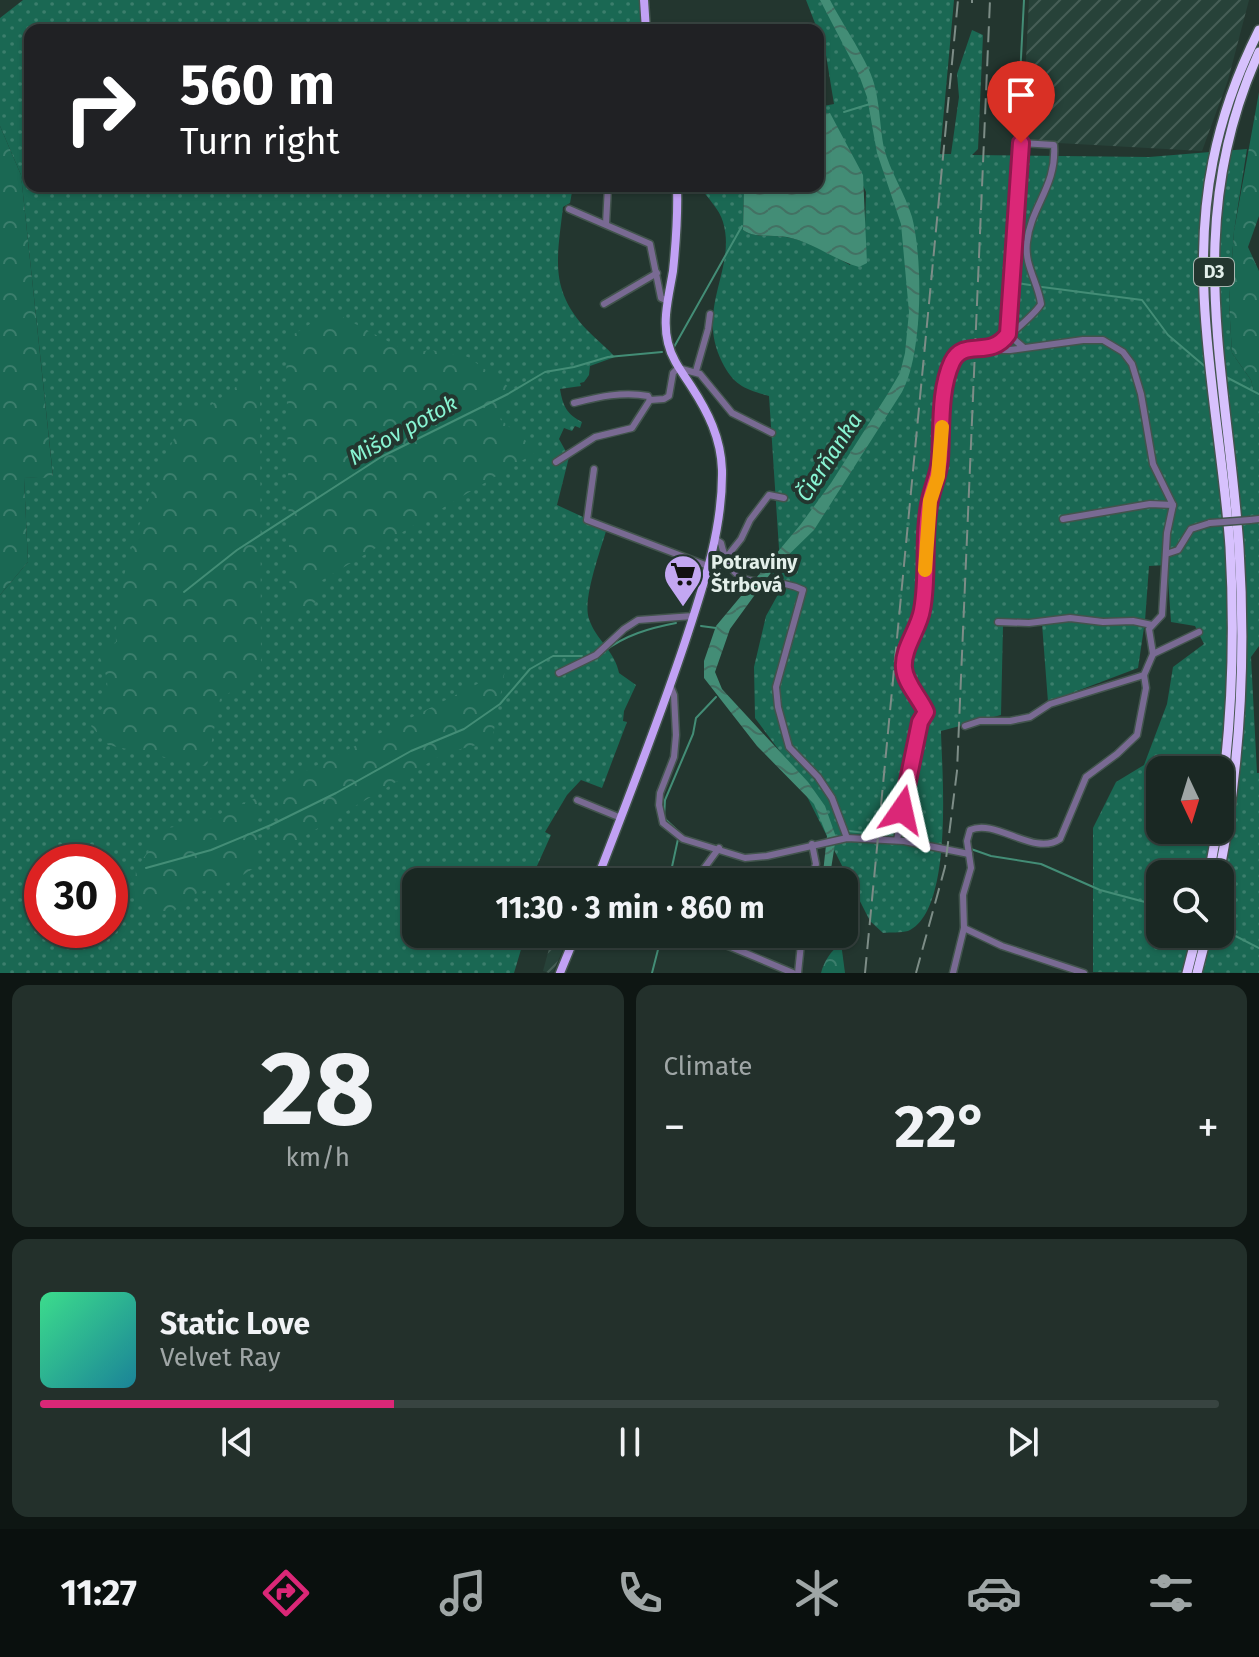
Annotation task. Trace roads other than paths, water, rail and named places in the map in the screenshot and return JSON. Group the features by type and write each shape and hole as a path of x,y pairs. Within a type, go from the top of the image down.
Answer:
{"highway":[{"name":"D3","path":"1217,860 1236,753 1241,631 1239,548 1206,322 1205,223 1217,138 1240,70 1259,30"},
{"name":"D3","path":"1225,756 1232,631 1214,244 1221,166 1234,113 1259,52"},
{"path":"1187,973 1193,948"},
{"path":"1197,973 1203,948"}],"main road":[{"path":"644,0 646,24"},
{"path":"601,868 693,616 715,539 722,489 718,441 706,409 678,368 667,339 668,301 676,243 677,192"},
{"path":"560,973 570,948"}],"street":[{"path":"989,349 1037,312 1041,304 1026,254 1032,222 1051,181 1054,145 1048,143 1021,143 1008,334"},
{"path":"606,224 608,192"},
{"path":"569,209 650,244 661,298 668,301"},
{"path":"604,304 657,273"},
{"path":"696,371 710,314"},
{"path":"1008,334 1026,349"},
{"path":"897,840 920,722 926,712 903,666 922,611 930,501 938,476 945,386 951,364 957,354 968,348 1026,349 1103,340 1123,352 1132,364 1141,394 1153,464 1173,505 1162,615 1149,629 1153,654 1144,675 1146,688 1137,735 1086,777 1060,839 1051,845 972,828 969,835 971,868 963,895 964,928 953,973"},
{"path":"650,400 669,396 673,373 678,368 696,371 732,413 772,433"},
{"path":"574,403 602,396 637,394 648,396 650,400"},
{"path":"556,462 595,437 632,428 650,400"},
{"path":"594,469 587,520 713,574 769,495 784,498"},
{"path":"1063,519 1150,504 1173,505"},
{"path":"1166,554 1178,550 1191,529 1210,523 1259,519"},
{"path":"715,539 721,543 725,561 745,581 787,582 803,590 776,687 782,726 789,747 818,777 832,798 847,838"},
{"path":"559,673 596,655 638,620 693,616"},
{"path":"998,622 1029,623 1070,618 1103,622 1135,621 1152,625"},
{"path":"1153,654 1199,632"},
{"path":"965,726 980,721 1030,717 1050,704 1144,675"},
{"path":"670,685 674,695 676,735 674,757 660,793 660,815 663,823 683,839 745,858 847,838 897,840 969,854"},
{"path":"577,800 621,818"},
{"path":"814,844 815,868"},
{"path":"704,868 719,848"},
{"path":"964,928 1002,946 1084,973"},
{"path":"732,948 796,973 800,948"}],"water":[{"path":"820,0 830,0 873,79 884,148 912,217 919,281 914,355 902,392 814,530 773,570 730,629 715,672 722,689 808,782 825,806 836,837 831,868 824,868 827,836 814,804 757,746 704,678 704,661 716,626 831,483 900,373 909,312 901,224 877,153 867,97"},
{"path":"830,113 863,175 867,263 859,267 797,239 743,230 744,192 824,192 824,114"}],"waterway":[{"path":"1019,96 1024,0"},
{"name":"Mišov potok","path":"844,112 870,104"},
{"path":"1017,125 1018,107"},
{"path":"1007,274 1005,260 1016,146"},
{"name":"Mišov potok","path":"674,347 742,226"},
{"path":"1017,283 1030,285"},
{"path":"1042,287 1142,300 1168,335 1208,369"},
{"name":"Mišov potok","path":"184,592 237,550 381,457 508,394 545,372 608,357 662,352"},
{"path":"1224,376 1259,394"},
{"path":"603,652 638,633 676,623"},
{"path":"701,626 716,628"},
{"path":"146,868 211,850 271,825 411,751 464,729 500,704 530,669 553,656 582,656"},
{"path":"679,832 664,818 665,800 693,734 696,718 716,697"},
{"path":"848,831 875,834"},
{"path":"882,835 894,835"},
{"path":"901,836 915,840"},
{"path":"672,868 678,839"},
{"path":"971,849 991,856 1041,864 1100,890 1146,902"},
{"path":"1234,935 1259,948"},
{"path":"652,973 658,948"}],"railway":[{"path":"865,973 958,0"},
{"path":"916,973 945,867 957,771 990,0"}],"place":[{"name":"Potraviny Štrbová","path":"683,608"}],"water label":[{"name":"Čierňanka","path":"829,457"}]}
